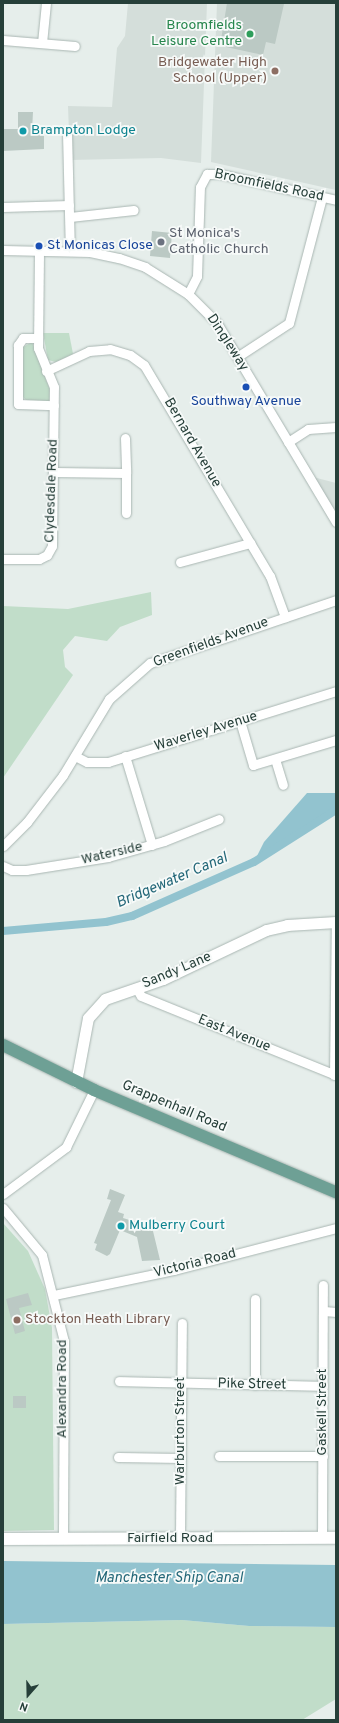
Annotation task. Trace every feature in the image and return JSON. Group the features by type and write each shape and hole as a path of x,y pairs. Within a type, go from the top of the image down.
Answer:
{"main road":[{"name":"Grappenhall Road","path":"3,1045 94,1090 336,1192"},
{"name":"Fairfield Road","path":"3,1539 336,1538"}],"street":[{"path":"42,43 46,3"},
{"path":"3,40 75,46"},
{"path":"67,132 70,251"},
{"name":"Broomfields Road","path":"188,294 197,276 200,187 205,175 220,174 336,200"},
{"path":"237,357 289,323 322,197"},
{"path":"3,207 69,205"},
{"path":"70,217 134,210"},
{"name":"Dingleway","path":"3,250 70,251 120,258 145,267 188,294 217,323 336,522"},
{"name":"Clydesdale Road","path":"3,559 39,559 47,555 52,546 54,387 46,371 37,338 39,250"},
{"path":"37,338 23,338 18,345 18,404 54,405"},
{"name":"Bernard Avenue","path":"46,371 89,351 110,349 130,355 144,365 270,576 285,617"},
{"path":"288,442 308,429 336,427"},
{"path":"126,438 126,512"},
{"path":"54,472 126,473"},
{"path":"180,562 250,542"},
{"name":"Greenfields Avenue","path":"3,846 27,822 75,756 109,699 150,663 336,600"},
{"name":"Waverley Avenue","path":"75,756 96,764 336,691"},
{"path":"240,721 253,765 336,740"},
{"path":"125,756 152,845"},
{"path":"275,759 283,785"},
{"name":"Waterside","path":"3,866 12,870 56,866 152,845 219,819"},
{"path":"335,1075 336,922"},
{"name":"Sandy Lane","path":"76,1082 85,1030 92,1010 105,999 189,968 266,930 287,925 336,922"},
{"name":"East Avenue","path":"136,988 142,996 335,1075"},
{"path":"3,1194 66,1147 94,1090"},
{"name":"Alexandra Road","path":"3,1208 42,1255 54,1295 65,1348 63,1539"},
{"name":"Victoria Road","path":"54,1295 174,1270 336,1228"},
{"name":"Gaskell Street","path":"322,1538 323,1285"},
{"path":"255,1299 255,1385"},
{"path":"324,1311 336,1312"},
{"name":"Warburton Street","path":"180,1538 182,1323"},
{"name":"Pike Street","path":"119,1381 181,1385 323,1386"},
{"path":"219,1456 323,1456"},
{"path":"118,1457 181,1458"}],"shaded area":[{"path":"128,3 207,3 201,163 161,158 70,160 68,106 112,107 117,48 125,36"},
{"name":"Bridgewater High School (Upper)","path":"217,3 336,3 336,190 211,162"},
{"path":"313,477 336,483 336,518"}],"green space":[{"path":"43,333 69,333 73,354 56,362 48,360"},
{"path":"32,342 50,390 50,401 27,401 23,397 23,347"},
{"path":"151,592 152,615 120,627 107,641 75,636 63,650 65,667 73,675 3,778 3,606 68,609"},
{"path":"3,1223 28,1251 45,1289 52,1328 54,1530 3,1531"},
{"path":"182,1620 249,1626 336,1627 336,1699 302,1720 3,1720 3,1624"}],"water":[{"path":"307,793 336,793 336,810 254,862 264,842"},
{"name":"Manchester Ship Canal","path":"3,1561 336,1565 336,1627 249,1626 182,1620 3,1624"}],"building":[{"name":"Broomfields Leisure Centre","path":"227,3 284,4 275,44 266,42 263,55 226,47 227,41 221,40"},
{"name":"Brampton Lodge","path":"18,112 33,112 32,131 44,131 44,149 3,151 3,129 18,129"},
{"name":"St Monica's Catholic Church","path":"152,231 172,233 170,258 150,256"},
{"name":"Mulberry Court","path":"110,1189 125,1195 118,1212 124,1214 123,1218 152,1227 160,1260 142,1261 137,1237 120,1230 110,1254 107,1256 95,1250 97,1244 94,1243 111,1200 107,1199"},
{"name":"Stockton Heath Library","path":"28,1293 32,1305 19,1308 25,1331 15,1334 6,1299"},
{"path":"13,1396 26,1396 26,1408 13,1408"}],"waterway":[{"name":"Bridgewater Canal","path":"3,931 106,922 132,916 254,862 336,810"}],"place":[{"name":"Broomfields Leisure Centre","path":"250,34"},
{"name":"Bridgewater High School (Upper)","path":"275,71"},
{"name":"Brampton Lodge","path":"23,131"},
{"name":"St Monica's Catholic Church","path":"161,242"},
{"name":"St Monicas Close","path":"39,246"},
{"name":"Southway Avenue","path":"246,387"},
{"name":"Mulberry Court","path":"121,1226"},
{"name":"Stockton Heath Library","path":"17,1320"}]}
